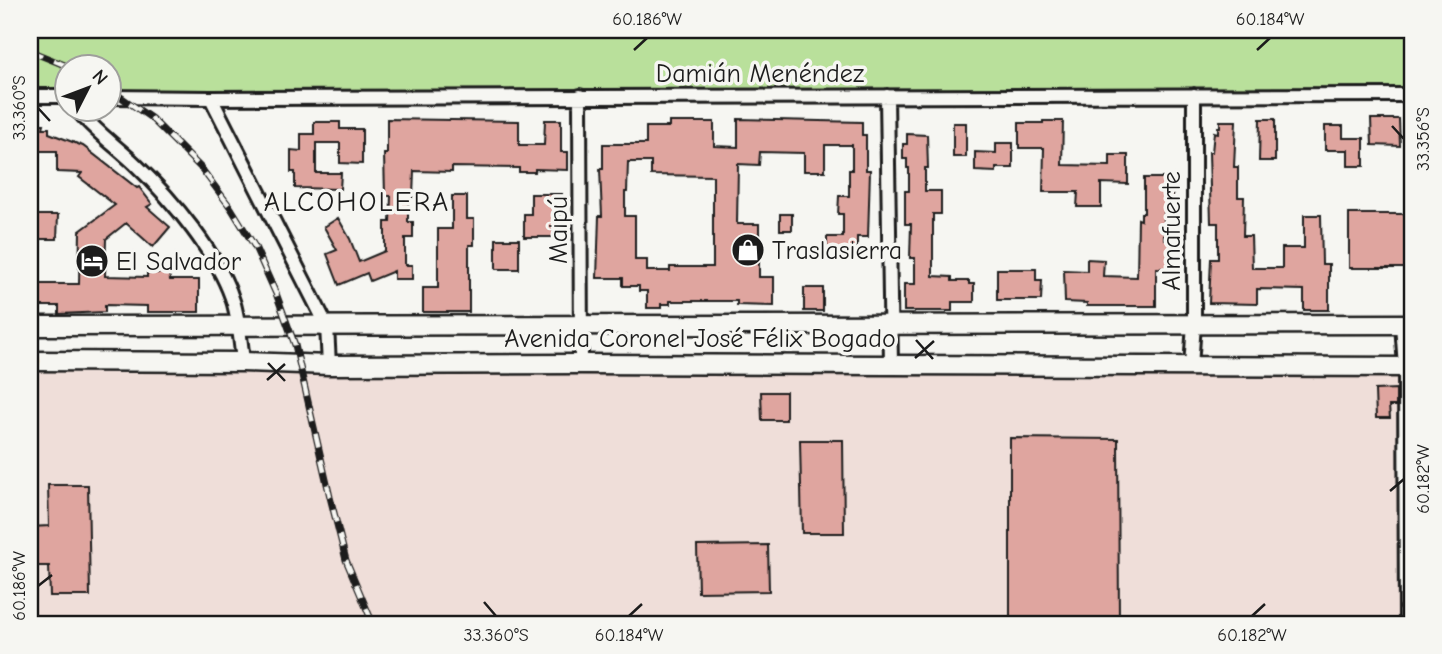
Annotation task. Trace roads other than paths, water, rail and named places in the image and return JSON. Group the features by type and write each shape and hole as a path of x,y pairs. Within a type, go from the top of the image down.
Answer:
{"main road":[{"name":"Avenida Coronel José Félix Bogado","path":"30,326 1407,324"},
{"name":"Avenida Coronel José Félix Bogado","path":"30,362 1408,367"}],"street":[{"name":"Almafuerte","path":"1191,366 1194,324 1194,95"},
{"name":"Damián Menéndez","path":"122,97 1412,95"},
{"path":"30,96 52,96"},
{"name":"Maipú","path":"580,96 581,363"},
{"path":"887,96 891,365"},
{"path":"211,98 327,326 329,365"},
{"path":"87,122 157,185 222,272 239,326 243,362"},
{"path":"1406,624 1407,324"}],"railway":[{"path":"30,51 52,60"},
{"path":"122,98 151,118 201,168 231,208 255,247 295,345 346,560 373,624"}],"place":[{"name":"Traslasierra","path":"748,250"},
{"name":"El Salvador","path":"92,261"}],"district":[{"name":"ALCOHOLERA","path":"357,201"}]}
